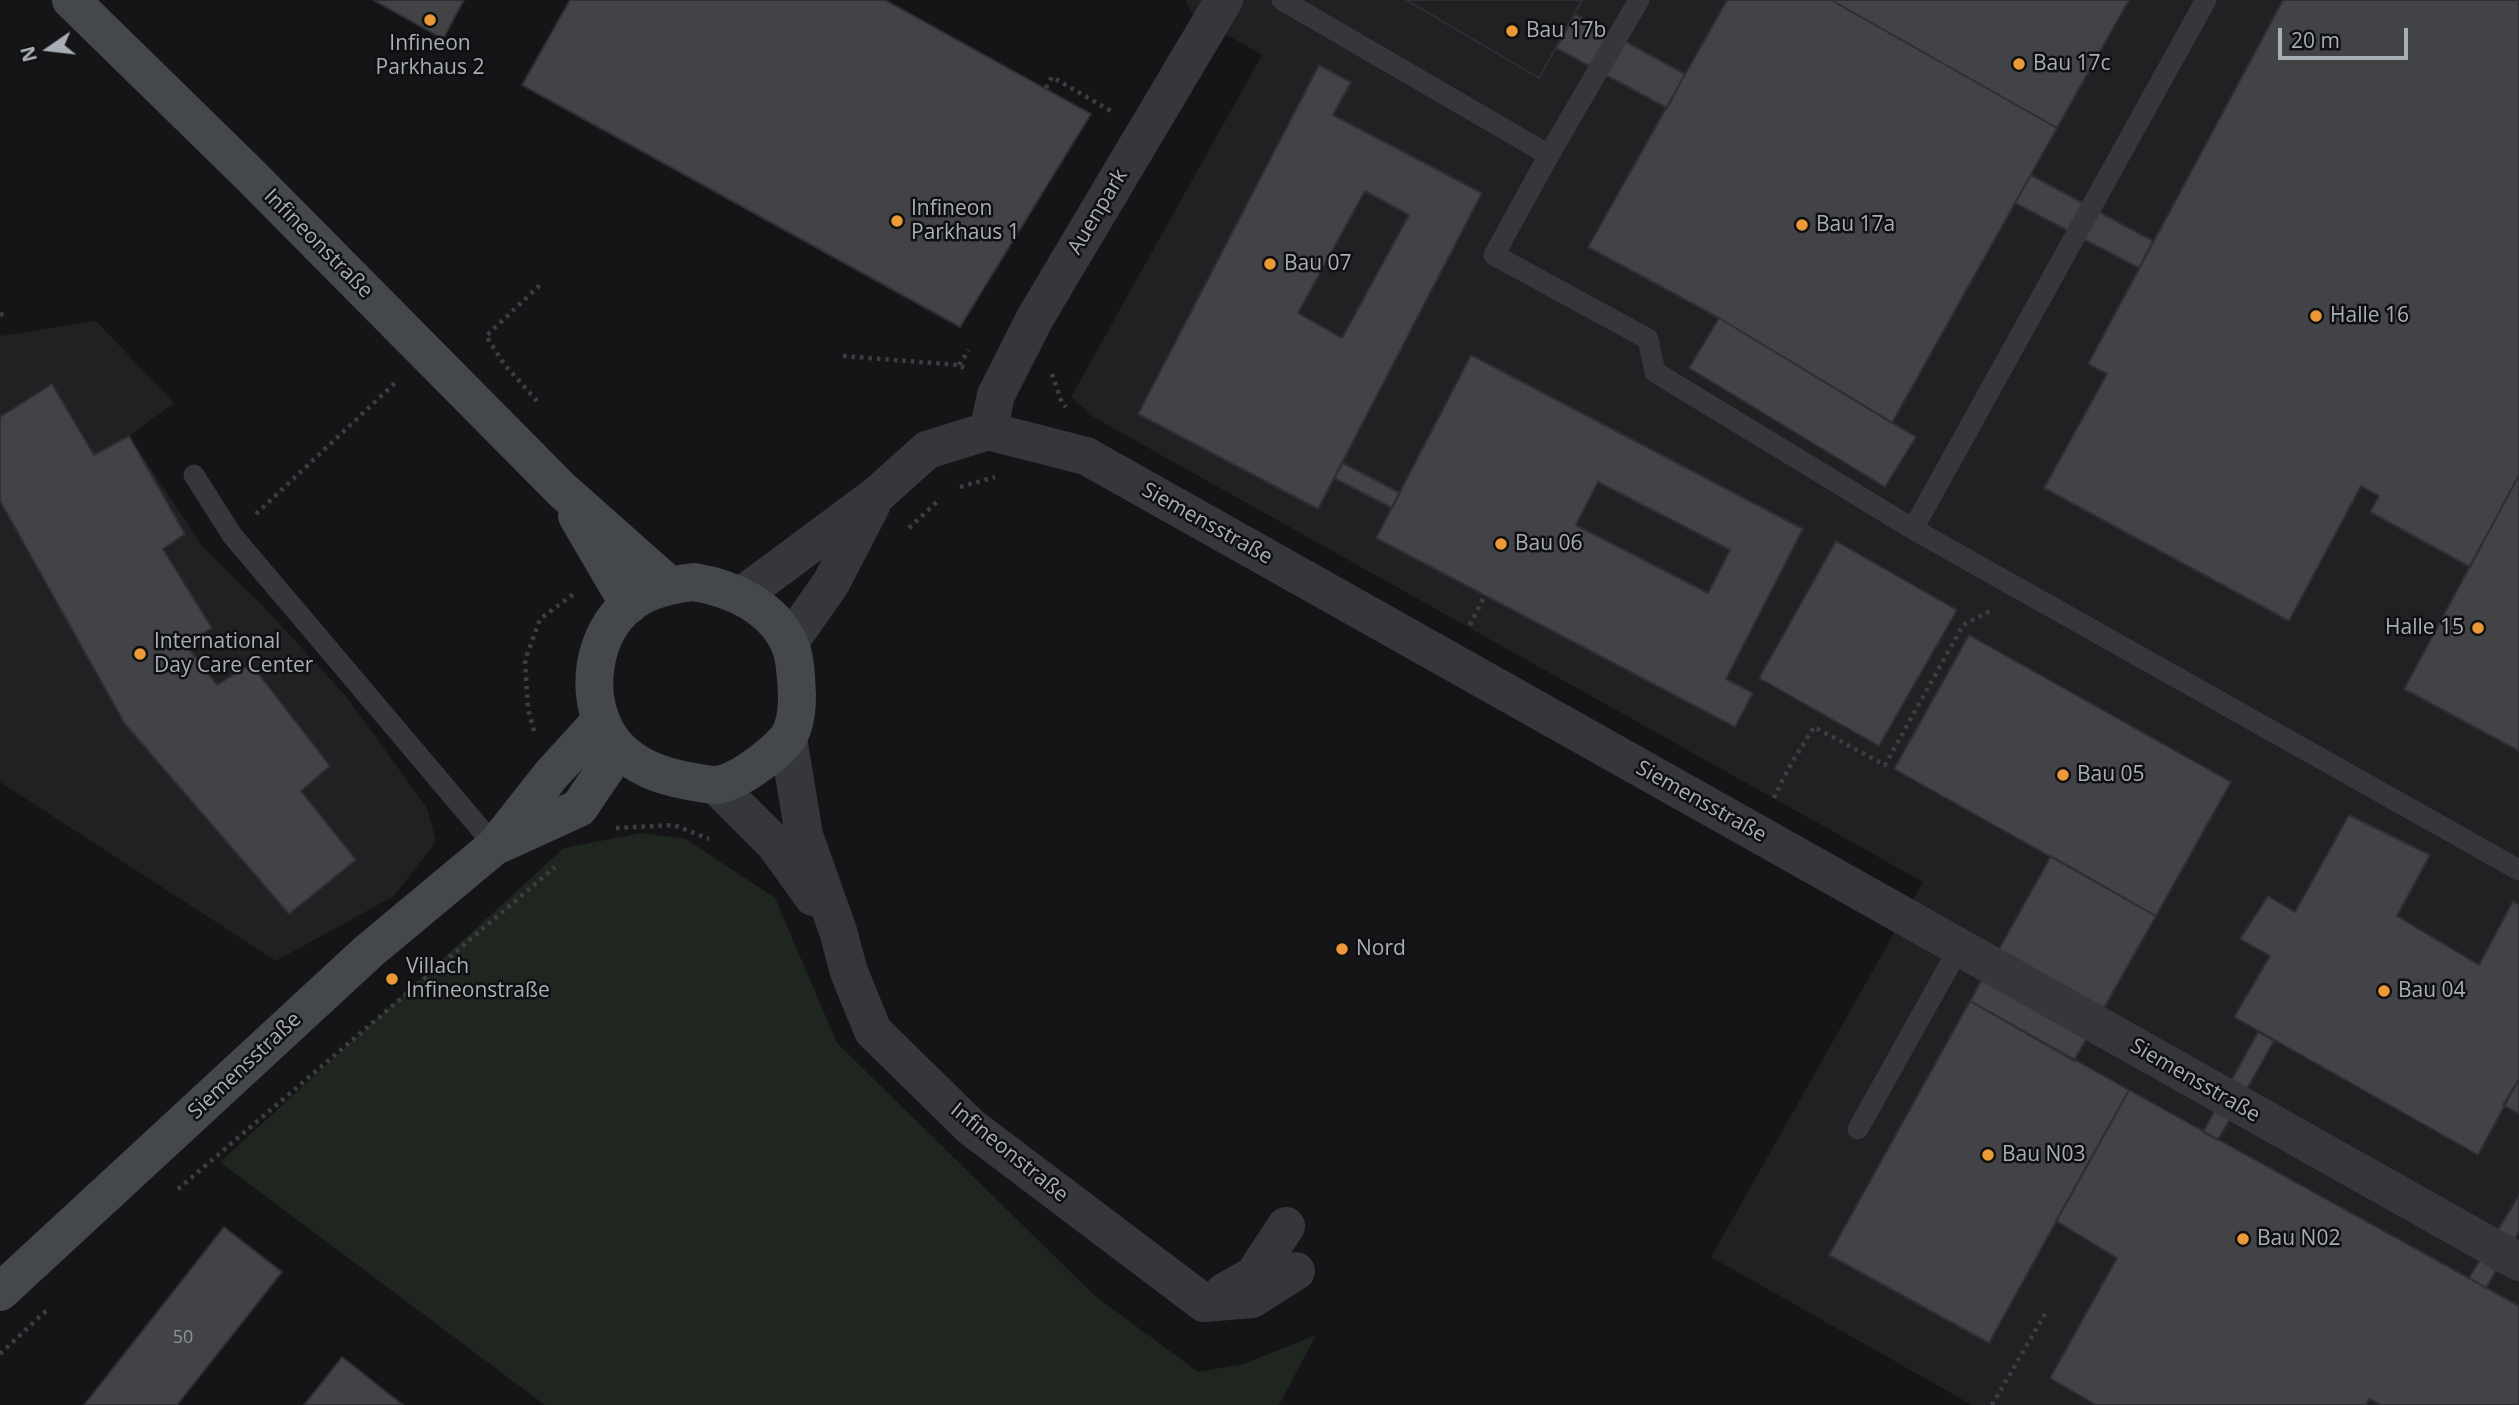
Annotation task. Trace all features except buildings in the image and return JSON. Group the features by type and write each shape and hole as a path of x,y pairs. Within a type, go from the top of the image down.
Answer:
{"street":[{"name":"Infineonstraße","path":"71,0 250,174 562,490 669,585"},
{"name":"Auenpark","path":"988,430 996,395 1035,318 1224,0"},
{"path":"741,596 877,495 927,450 988,430"},
{"name":"Siemensstraße","path":"988,430 1086,456 2519,1262"},
{"name":"Infineonstraße","path":"562,490 628,605"},
{"path":"789,643 831,583 877,495"},
{"path":"694,582 718,586 741,596 771,618 789,643 796,673 797,711 788,738 759,765 716,785 678,779 647,769 610,734 593,689 596,658 608,629 628,605 669,585 694,582"},
{"name":"Siemensstraße","path":"0,1292 340,978 495,846 579,808 610,734"},
{"name":"Infineonstraße","path":"788,738 804,835 838,931 849,972 873,1031 971,1127 1204,1303"},
{"name":"Infineonstraße","path":"716,785 774,843 838,931"},
{"path":"1204,1303 1254,1275 1286,1227"},
{"path":"1204,1303 1252,1299 1296,1271"}],"lane":[{"path":"1282,0 1549,155"},
{"path":"1639,0 1494,254 1648,339 1655,372 1913,529 2519,870"},
{"path":"1913,529 2206,0"},
{"path":"194,475 232,535 495,846"},
{"path":"1858,1129 1959,948"}],"path":[{"path":"1046,88 1052,77 1111,110 1104,121"},
{"path":"540,285 486,336 504,364 541,406"},
{"path":"0,314 7,316"},
{"path":"269,502 426,354"},
{"path":"844,356 959,365 967,369"},
{"path":"950,489 1002,475"},
{"path":"903,536 940,499"},
{"path":"535,736 528,709 525,660 540,619 579,590"},
{"path":"1788,769 1814,727 1885,765 1963,625 2027,593"},
{"path":"1468,628 1485,595"},
{"path":"611,829 674,825 710,840"},
{"path":"170,1195 557,865"},
{"path":"0,1354 50,1307"},
{"path":"1992,1405 2045,1314"}],"shaded area":[{"path":"1185,0 2519,0 2519,1405 1972,1405 1711,1257 1923,882 1095,418 1071,397 1262,55 1194,16"},
{"path":"96,321 174,403 129,436 203,547 264,607 346,696 427,808 436,841 394,896 276,961 0,782 0,336"},
{"path":"641,833 686,839 775,898 837,1043 1094,1295 1198,1372 1243,1364 1316,1335 1279,1405 545,1405 220,1162 564,848"}],"place":[{"name":"Infineon Parkhaus 2","path":"430,20"},
{"name":"Bau 17b","path":"1512,31"},
{"name":"Bau 17c","path":"2019,64"},
{"name":"Infineon Parkhaus 1","path":"897,221"},
{"name":"Bau 17a","path":"1802,225"},
{"name":"Bau 07","path":"1270,264"},
{"name":"Halle 16","path":"2316,316"},
{"name":"Bau 06","path":"1501,544"},
{"name":"Halle 15","path":"2478,628"},
{"name":"International Day Care Center","path":"140,654"},
{"name":"Bau 05","path":"2063,775"},
{"name":"Nord","path":"1342,949"},
{"name":"Villach Infineonstraße","path":"392,979"},
{"name":"Bau 04","path":"2384,991"},
{"name":"Bau N03","path":"1988,1155"},
{"name":"Bau N02","path":"2243,1239"}]}
